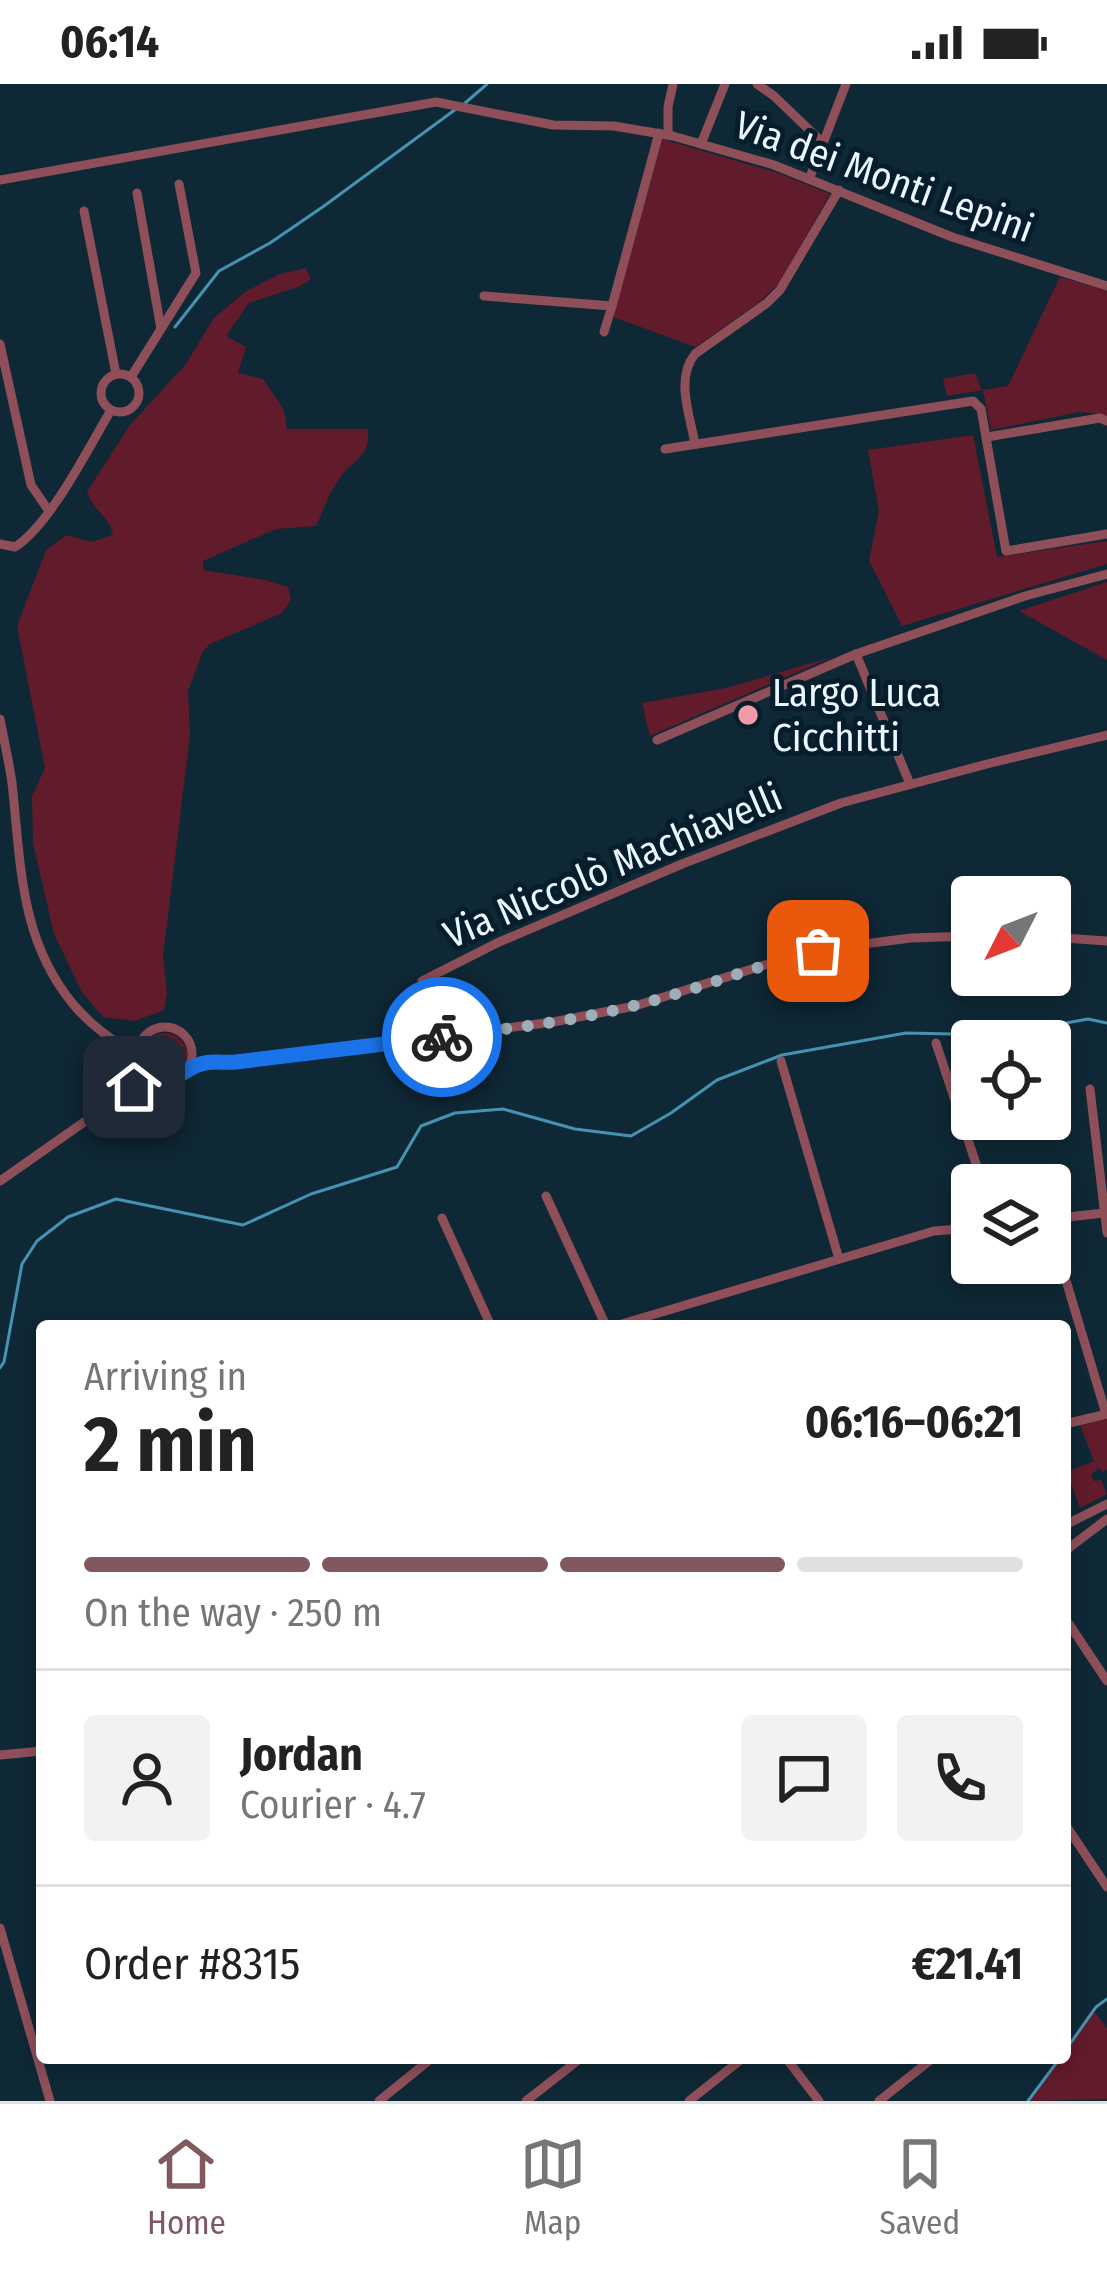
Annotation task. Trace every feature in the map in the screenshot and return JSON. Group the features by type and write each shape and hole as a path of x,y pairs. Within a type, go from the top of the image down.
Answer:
{"street":[{"path":"604,332 664,134 673,84"},
{"path":"701,144 725,84"},
{"path":"757,84 823,143"},
{"path":"810,177 846,84"},
{"name":"Via dei Monti Lepini","path":"0,181 436,102 564,126 614,126 701,144 810,177 961,240 1107,286"},
{"path":"131,377 196,273 179,184"},
{"path":"695,444 684,379 688,363 780,290 839,190"},
{"path":"136,193 161,329"},
{"path":"85,211 116,374"},
{"path":"484,296 612,306"},
{"path":"0,344 31,485 49,511"},
{"path":"116,374 131,377 140,391 137,402 124,412 111,410 101,393 105,381 116,374"},
{"path":"665,449 971,401 981,407 1006,551 1107,534"},
{"path":"0,544 20,545 49,511 111,410"},
{"path":"986,437 1100,418 1107,421"},
{"path":"657,740 856,653 1025,596 1107,574"},
{"path":"856,653 910,784"},
{"path":"0,719 11,776 19,867 47,962 84,1016 141,1063 152,1078 160,1080"},
{"name":"Via Niccolò Machiavelli","path":"422,981 497,943 682,864 841,803 1107,735"},
{"path":"0,1181 134,1087 176,1079 188,1068 205,1063 554,1022 643,1004 818,951 951,937"},
{"path":"1071,938 1107,941"},
{"path":"118,1043 142,1041 154,1030 171,1028 185,1036 192,1052 205,1063"},
{"path":"134,1087 142,1041"},
{"path":"936,1043 976,1164"},
{"path":"188,1068 192,1052"},
{"path":"781,1061 839,1259"},
{"path":"1090,1089 1107,1233"},
{"path":"546,1196 602,1320"},
{"path":"1071,1219 1105,1213"},
{"path":"442,1218 488,1320"},
{"path":"635,1320 951,1230"},
{"path":"1068,1284 1107,1414 1071,1423"},
{"path":"1071,1522 1107,1504"},
{"path":"1071,1546 1107,1519"},
{"path":"1071,1627 1107,1681"},
{"path":"0,1755 36,1752"},
{"path":"1071,1833 1107,1887"},
{"path":"0,1928 36,2053"},
{"path":"39,2064 50,2101"},
{"path":"379,2101 425,2064"},
{"path":"526,2101 573,2064"},
{"path":"689,2101 735,2064"},
{"path":"791,2064 819,2101"},
{"path":"879,2101 925,2064"}],"shaded area":[{"path":"662,139 778,173 830,194 780,283 696,347 613,317"},
{"path":"306,268 311,279 249,303 226,336 246,347 238,373 263,379 284,410 287,429 368,429 367,446 335,484 316,526 276,529 203,561 203,570 288,587 291,600 282,613 203,651 188,691 190,735 163,956 164,1010 135,1021 103,1017 82,992 54,934 33,843 32,796 45,768 17,626 46,550 67,535 91,542 113,535 87,492 130,425 186,364 214,318 245,292 280,274"},
{"path":"1060,277 1107,291 1107,415 1079,412 991,430 983,390 947,396 943,379 975,373 982,390 1008,386"},
{"path":"973,435 997,557 1107,541 1107,564 902,626 869,561 879,511 868,450"},
{"path":"1107,582 1107,660 1019,611"},
{"path":"832,657 650,736 642,703 726,688"},
{"path":"165,1033 180,1040 187,1055 180,1070 165,1077 150,1070 143,1055 150,1040"},
{"path":"1107,1419 1107,1470 1098,1468 1091,1475 1094,1481 1101,1480 1107,1494 1080,1508 1071,1470 1094,1461 1080,1425"},
{"path":"1092,2009 1107,2028 1107,2099 1028,2101 1055,2064 1071,2064 1071,2040"}],"waterway":[{"path":"464,104 487,84"},
{"path":"175,327 219,271 270,243 456,109"},
{"path":"0,1368 22,1264 37,1241 68,1217 116,1199 243,1225 311,1194 397,1167 421,1126 455,1113 503,1109 575,1129 631,1136 717,1080 782,1055 906,1033 1001,1035 1088,1019 1107,1023"},
{"path":"1071,2042 1107,1999"},
{"path":"1028,2101 1056,2064"}],"way so far":[{"path":"442,1037 622,1009 818,951"}],"place":[{"name":"Largo Luca Cicchitti","path":"748,715"}],"route":[{"path":"134,1087 143,1068 152,1078 168,1081 205,1063 442,1037"}]}
